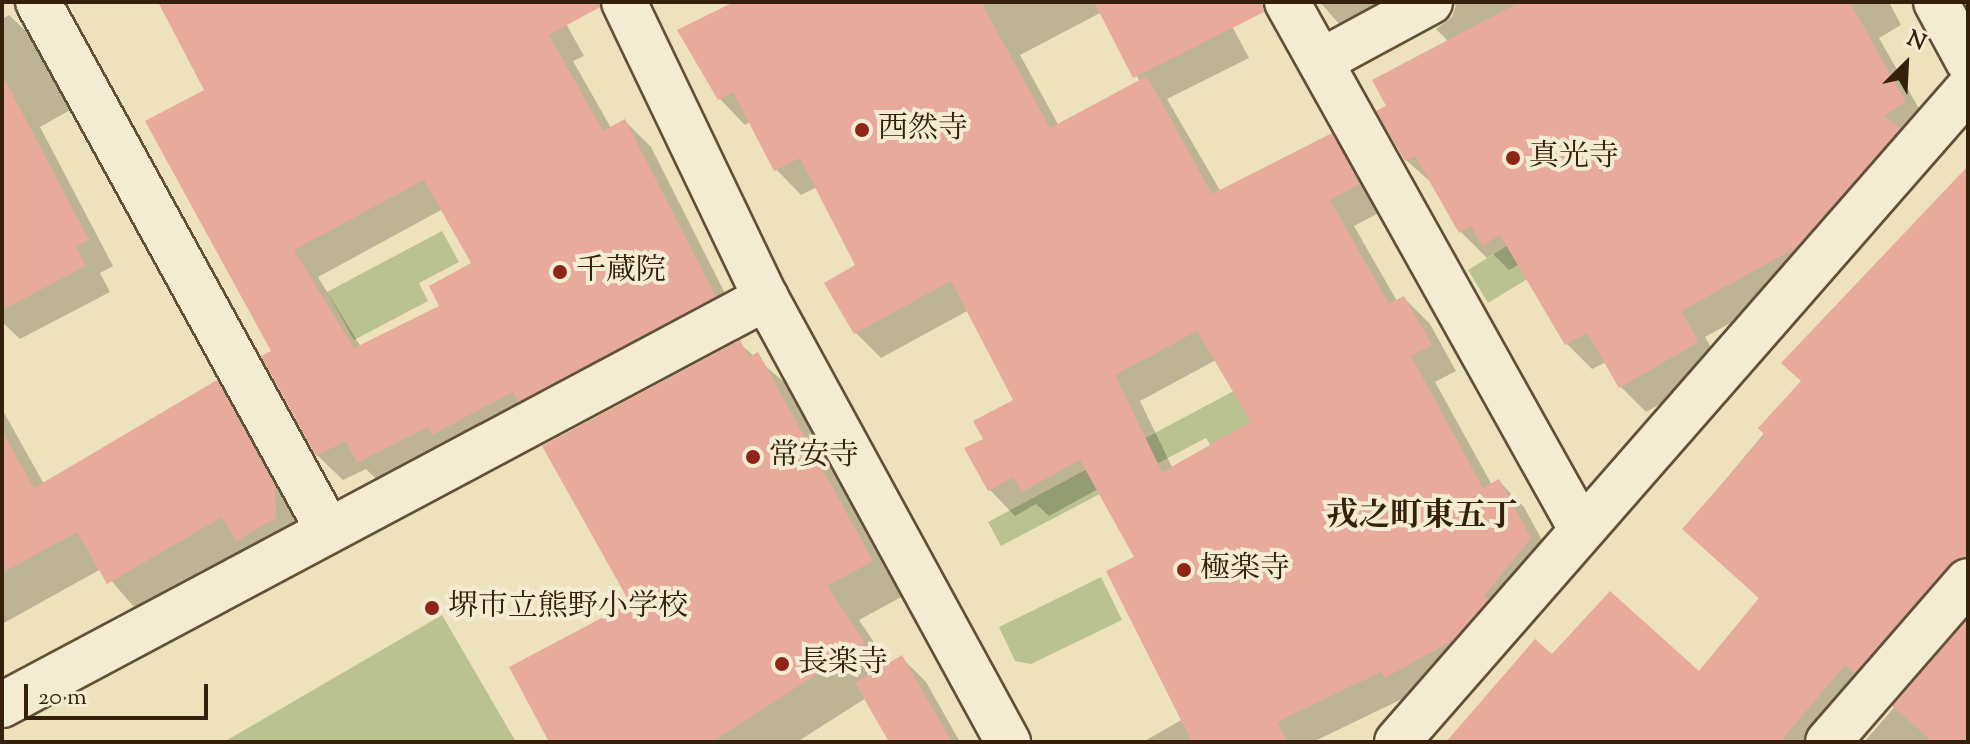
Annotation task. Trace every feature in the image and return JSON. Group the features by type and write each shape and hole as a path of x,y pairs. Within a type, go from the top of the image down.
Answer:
{"street":[{"path":"38,2 328,530"},
{"path":"624,2 766,298 1008,742"},
{"path":"1287,2 1580,527"},
{"path":"1321,61 1430,2"},
{"path":"1936,2 1968,61"},
{"path":"1397,742 1580,527 1968,89"},
{"path":"2,705 766,298"},
{"path":"1828,742 1968,581"}],"green space":[{"path":"1612,181 1632,215 1488,303 1468,270"},
{"path":"442,231 459,262 419,283 428,301 354,340 327,292"},
{"path":"1260,377 1247,511 1206,438 1001,546 988,522"},
{"path":"1101,577 1122,620 1031,664 1015,661 999,627"},
{"path":"442,615 516,742 224,742"}],"building":[{"path":"158,2 599,2 600,7 549,35 603,131 625,119 716,297 518,402 513,392 432,435 428,427 357,463 346,441 316,456 261,356 271,351 145,121 204,90","holes":["424,180 471,263 429,286 439,306 354,348 294,250"]},
{"path":"734,2 981,2 1050,128 1147,76 1212,194 1332,133 1360,184 1330,200 1389,304 1404,296 1432,345 1411,356 1483,488 1499,479 1531,538 1484,596 1489,599 1452,641 1385,678 1381,672 1277,722 1288,742 1192,742 1106,571 1134,557 1080,460 1022,492 1014,477 988,491 964,448 983,439 973,421 1013,400 951,281 854,334 824,283 855,265 800,158 774,171 733,92 718,100 677,30","holes":["1197,331 1251,422 1162,472 1115,375"]},
{"path":"1094,2 1262,2 1264,12 1133,78"},
{"path":"1520,2 1850,2 1906,102 1884,115 1900,129 1796,248 1681,311 1699,342 1619,388 1587,333 1565,345 1500,235 1482,246 1471,226 1459,233 1415,156 1405,161 1376,111 1386,106 1372,80"},
{"path":"2,74 89,240 76,247 86,266 2,310"},
{"path":"1968,166 1968,557 1949,565 1855,673 1845,665 1780,742 1446,742 1535,639 1552,654 1610,591 1699,671 1759,598 1682,529 1765,435 1758,428 1801,381 1781,363"},
{"path":"740,340 749,357 758,352 873,561 827,586 865,643 712,742 549,742 509,667 630,603 542,446"},
{"path":"217,380 275,486 276,518 236,541 222,517 107,584 77,532 2,573 2,431 34,488"},
{"path":"1968,619 1968,742 1933,742 1892,706"},
{"path":"902,655 952,742 889,742 855,683"}],"place":[{"name":"西然寺","path":"862,130"},
{"name":"真光寺","path":"1513,158"},
{"name":"千蔵院","path":"560,272"},
{"name":"常安寺","path":"753,457"},
{"name":"極楽寺","path":"1184,570"},
{"name":"堺市立熊野小学校","path":"432,608"},
{"name":"長楽寺","path":"782,664"}],"district":[{"name":"戎之町東五丁","path":"1422,517"}]}
